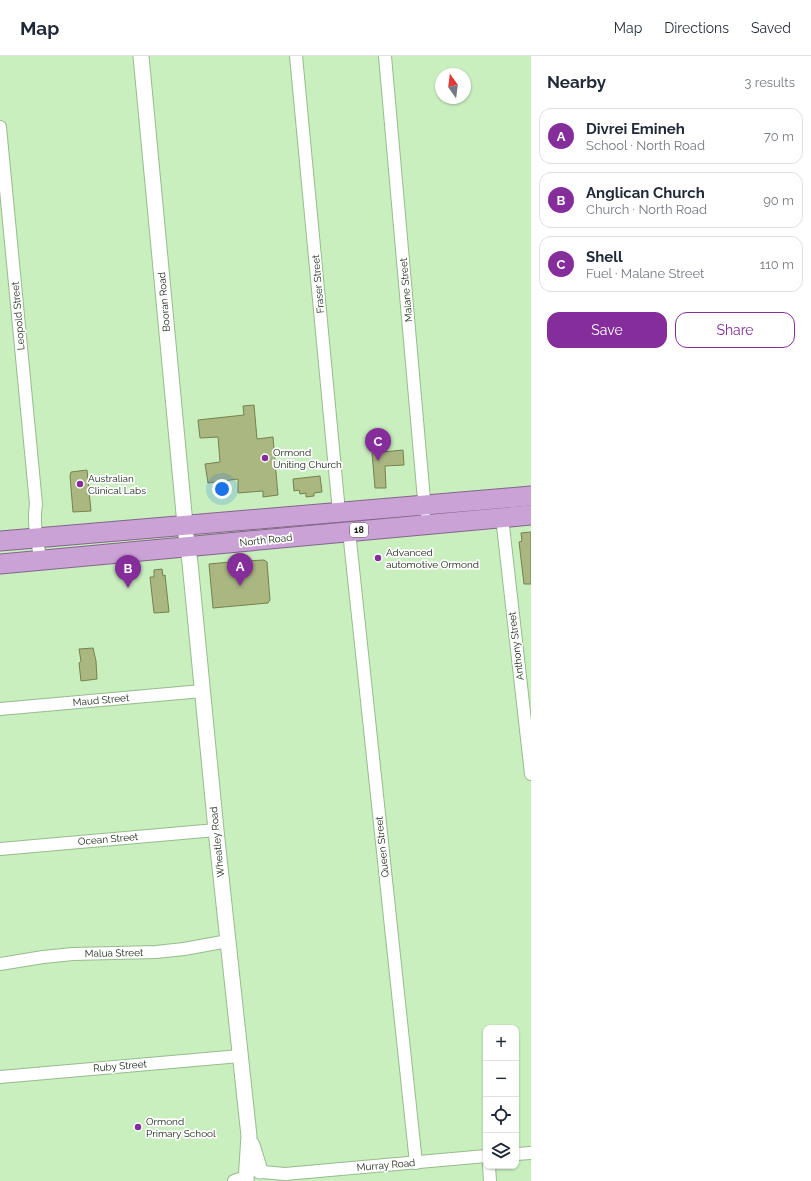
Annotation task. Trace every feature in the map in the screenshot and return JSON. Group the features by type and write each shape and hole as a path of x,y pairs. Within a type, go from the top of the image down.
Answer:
{"highway":[{"name":"18","path":"0,541 531,496"},
{"name":"North Road","path":"0,564 531,515"},
{"path":"252,519 254,541"}],"street":[{"name":"Booran Road","path":"141,56 188,547"},
{"name":"Fraser Street","path":"296,56 339,512"},
{"name":"Malane Street","path":"385,56 426,524"},
{"name":"Leopold Street","path":"0,127 36,504 34,516 39,538 41,561"},
{"name":"Anthony Street","path":"502,517 531,774"},
{"name":"Queen Street","path":"349,531 416,1163"},
{"name":"Wheatley Road","path":"188,547 253,1177"},
{"name":"Maud Street","path":"0,710 202,691"},
{"name":"Ocean Street","path":"0,849 216,830"},
{"name":"Malua Street","path":"0,964 73,954 156,952 184,949 228,941"},
{"name":"Ruby Street","path":"0,1077 240,1056"},
{"path":"519,1154 531,1153"},
{"name":"Murray Road","path":"253,1177 483,1156"},
{"path":"489,1169 490,1181"}],"building":[{"path":"254,405 257,439 273,437 278,495 263,497 263,491 238,493 238,479 208,483 205,464 220,462 218,437 200,438 198,420 244,415 243,406"},
{"path":"403,450 404,465 385,466 386,488 375,488 372,453"},
{"name":"Australian Clinical Labs","path":"87,470 91,511 73,512 71,472"},
{"path":"320,476 322,492 314,493 314,496 306,497 306,493 300,494 299,490 294,491 293,479"},
{"path":"531,532 531,584 524,584 519,542 522,541 521,533"},
{"path":"264,560 267,562 270,600 268,603 213,608 209,564 230,562 232,564 244,563 245,561"},
{"path":"162,569 163,576 165,575 169,612 154,613 150,577 154,577 154,570"},
{"path":"93,648 96,661 97,679 81,681 79,663 81,661 79,649"}],"place":[{"name":"Ormond Uniting Church","path":"265,458"},
{"name":"Shell","path":"378,461"},
{"name":"Australian Clinical Labs","path":"80,484"},
{"name":"Advanced automotive Ormond","path":"378,558"},
{"name":"Divrei Emineh","path":"240,586"},
{"name":"Anglican Church","path":"128,588"},
{"name":"Ormond Primary School","path":"138,1127"}]}
